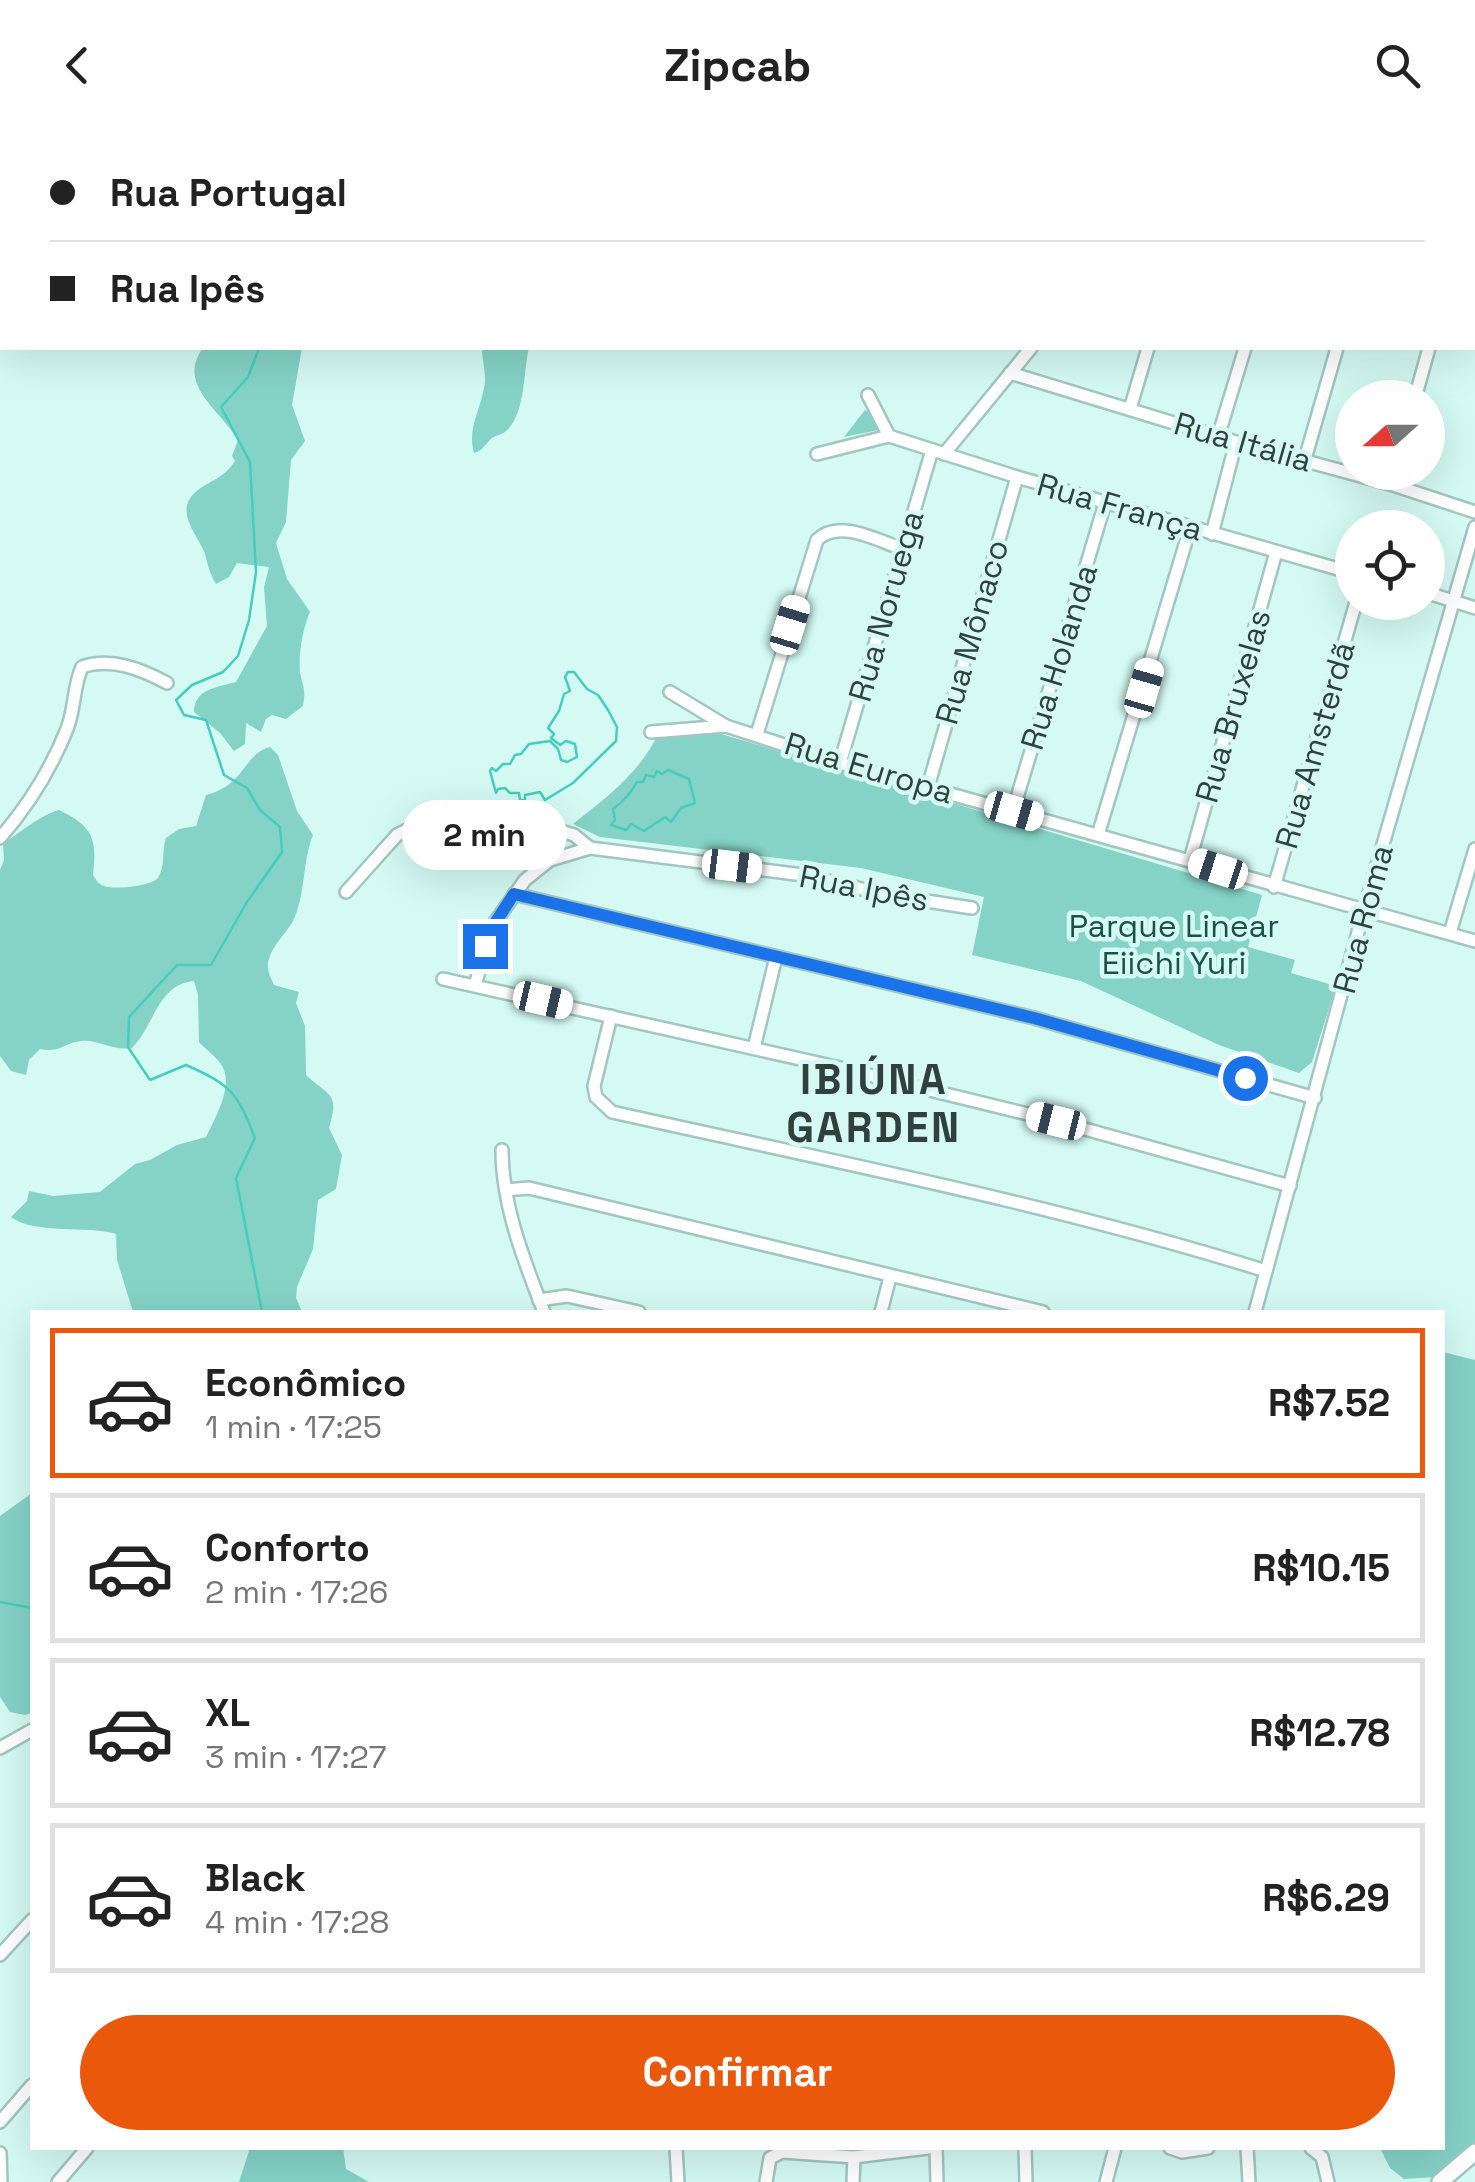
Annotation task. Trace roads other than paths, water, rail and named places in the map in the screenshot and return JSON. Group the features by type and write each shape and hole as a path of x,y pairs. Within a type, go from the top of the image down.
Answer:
{"main road":[{"path":"1440,2182 1475,2152"}],"street":[{"path":"938,452 1029,350"},
{"path":"1130,409 1147,350"},
{"path":"1218,436 1244,350"},
{"path":"1305,460 1336,350"},
{"path":"1420,380 1428,350"},
{"name":"Rua Itália","path":"1010,373 1236,442 1335,466"},
{"path":"817,454 889,436 868,395"},
{"name":"Rua França","path":"889,436 1335,568"},
{"path":"1212,534 1236,442"},
{"name":"Rua Noruega","path":"840,763 903,549 938,452"},
{"name":"Rua Mônaco","path":"928,787 1017,477"},
{"name":"Rua Itália","path":"1421,490 1475,512"},
{"name":"Rua Holanda","path":"1014,811 1105,502"},
{"name":"Rua Roma","path":"1256,1310 1364,910 1475,527"},
{"path":"1098,835 1190,528"},
{"path":"757,734 817,540 824,533 843,530 903,549"},
{"name":"Rua Bruxelas","path":"1190,860 1276,552"},
{"path":"1445,598 1475,608"},
{"name":"Rua Amsterdã","path":"1274,886 1351,620"},
{"path":"0,838 35,792 68,726 82,668 97,662 121,665 167,683"},
{"name":"Rua Europa","path":"670,692 726,726 840,763 1475,941"},
{"name":"Rua Europa","path":"651,732 726,726"},
{"path":"346,892 398,834 425,821 494,814 529,839"},
{"path":"547,827 574,835 590,848"},
{"name":"Rua Ipês","path":"475,985 493,926 514,894 550,860 590,848 802,875 887,895 972,908"},
{"path":"1450,933 1475,850"},
{"path":"514,894 1034,1018 1315,1098"},
{"path":"754,1048 776,957"},
{"path":"443,979 1056,1121 1290,1186"},
{"path":"610,1016 594,1086 596,1096 612,1112 1154,1236 1266,1271"},
{"path":"502,1150 506,1190 541,1306 567,1296 630,1310"},
{"path":"506,1190 528,1188 1033,1310"},
{"path":"882,1310 890,1277"},
{"path":"0,1748 30,1731"},
{"path":"0,1955 30,1922"},
{"path":"1,2120 30,2087"},
{"path":"58,2182 85,2150"},
{"path":"676,2150 678,2182"},
{"path":"766,2182 770,2158 782,2152 854,2157 912,2150"},
{"path":"936,2150 937,2182"},
{"path":"1025,2150 1026,2182"},
{"path":"1106,2182 1114,2150"},
{"path":"1247,2150 1249,2182"},
{"path":"1313,2150 1322,2158 1328,2182"},
{"path":"0,2153 1,2182"},
{"path":"854,2157 854,2182"}],"waterway":[{"path":"258,350 248,377 221,407 250,462 256,572 249,620 238,656 223,672 192,685 176,700 184,715 206,720 224,775 247,788 260,810 280,827 282,852 247,902 211,965 177,965 129,1017 128,1047 150,1080 186,1065 223,1085 243,1110 255,1138 236,1178 262,1310"},
{"path":"568,672 574,672 587,689 598,695 617,727 616,741 573,783 545,800 540,792 525,795 525,800 505,788 496,793 492,768 496,771 503,764 510,764 529,744 550,741 561,760 567,762 577,757 575,744 566,741 560,745 551,738 554,734 548,728 564,694 570,691 565,677 568,672"},
{"path":"668,770 689,779 695,803 681,808 671,822 665,817 644,831 631,824 626,830 611,825 615,820 613,809 637,782 643,782 646,775 654,777 657,771 662,774 668,770"},
{"path":"0,1602 30,1608"}],"district":[{"name":"IBIÚNA GARDEN","path":"874,1103"}],"park label":[{"name":"Parque Linear Eiichi Yuri","path":"1174,944"}]}
